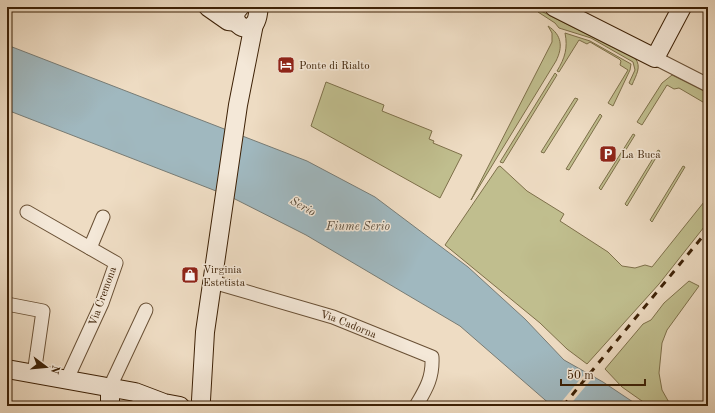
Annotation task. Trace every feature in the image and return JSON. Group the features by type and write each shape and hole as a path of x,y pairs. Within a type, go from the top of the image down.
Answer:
{"street":[{"path":"554,7 708,85"},
{"path":"655,58 682,7"},
{"path":"7,369 190,401 205,332 238,105 244,77 247,14 210,9"},
{"name":"Via Cremona","path":"26,212 116,263 102,303 68,379"},
{"path":"90,248 103,217"},
{"name":"Via Cadorna","path":"213,282 333,317 432,358 432,369 428,386 416,406"},
{"path":"7,304 43,311 34,374"},
{"path":"110,406 110,387 146,310"}],"shaded area":[{"path":"539,10 635,58 638,68 632,85 629,83 635,70 633,62 591,38 559,28 555,23 538,12"},
{"path":"548,26 559,37 560,51 556,61 471,200 552,42 552,33"},
{"path":"565,33 590,41 631,64 630,70 613,106 608,103 628,70 620,65 621,61 619,59 590,42 587,44 579,40 559,72 557,71 565,53"},
{"path":"555,73 557,75 503,163 500,162"},
{"path":"672,75 708,93 708,105 679,88 674,89 667,85 642,125 637,122 662,83"},
{"path":"326,82 384,105 382,111 432,131 429,139 434,141 433,143 462,155 440,198 311,126"},
{"path":"575,98 578,99 544,153 541,152"},
{"path":"600,114 602,116 569,170 566,169"},
{"path":"633,134 635,135 601,190 599,188"},
{"path":"658,150 660,151 627,206 625,204"},
{"path":"500,166 527,191 564,214 560,221 608,252 622,266 635,268 645,265 652,267 708,197 708,222 659,284 587,364 567,349 540,323 445,245"},
{"path":"683,166 685,167 652,222 650,220"},
{"path":"689,281 699,286 667,330 662,343 659,373 662,390 671,406 649,406 622,387 605,369 643,324 651,320 664,303"}],"water":[{"name":"Fiume Serio","path":"7,45 307,161 375,197 468,267 525,319 564,360 603,382 639,406 552,406 460,326 306,235 229,196 7,110"}],"pier":[{"path":"587,371 595,375 569,406 558,406"}],"railway":[{"path":"563,406 708,230"}],"place":[{"name":"Ponte di Rialto","path":"286,65"},
{"name":"La Buca","path":"608,154"},
{"name":"Virginia Estetista","path":"190,275"}],"water label":[{"name":"Serio","path":"303,206"}]}
